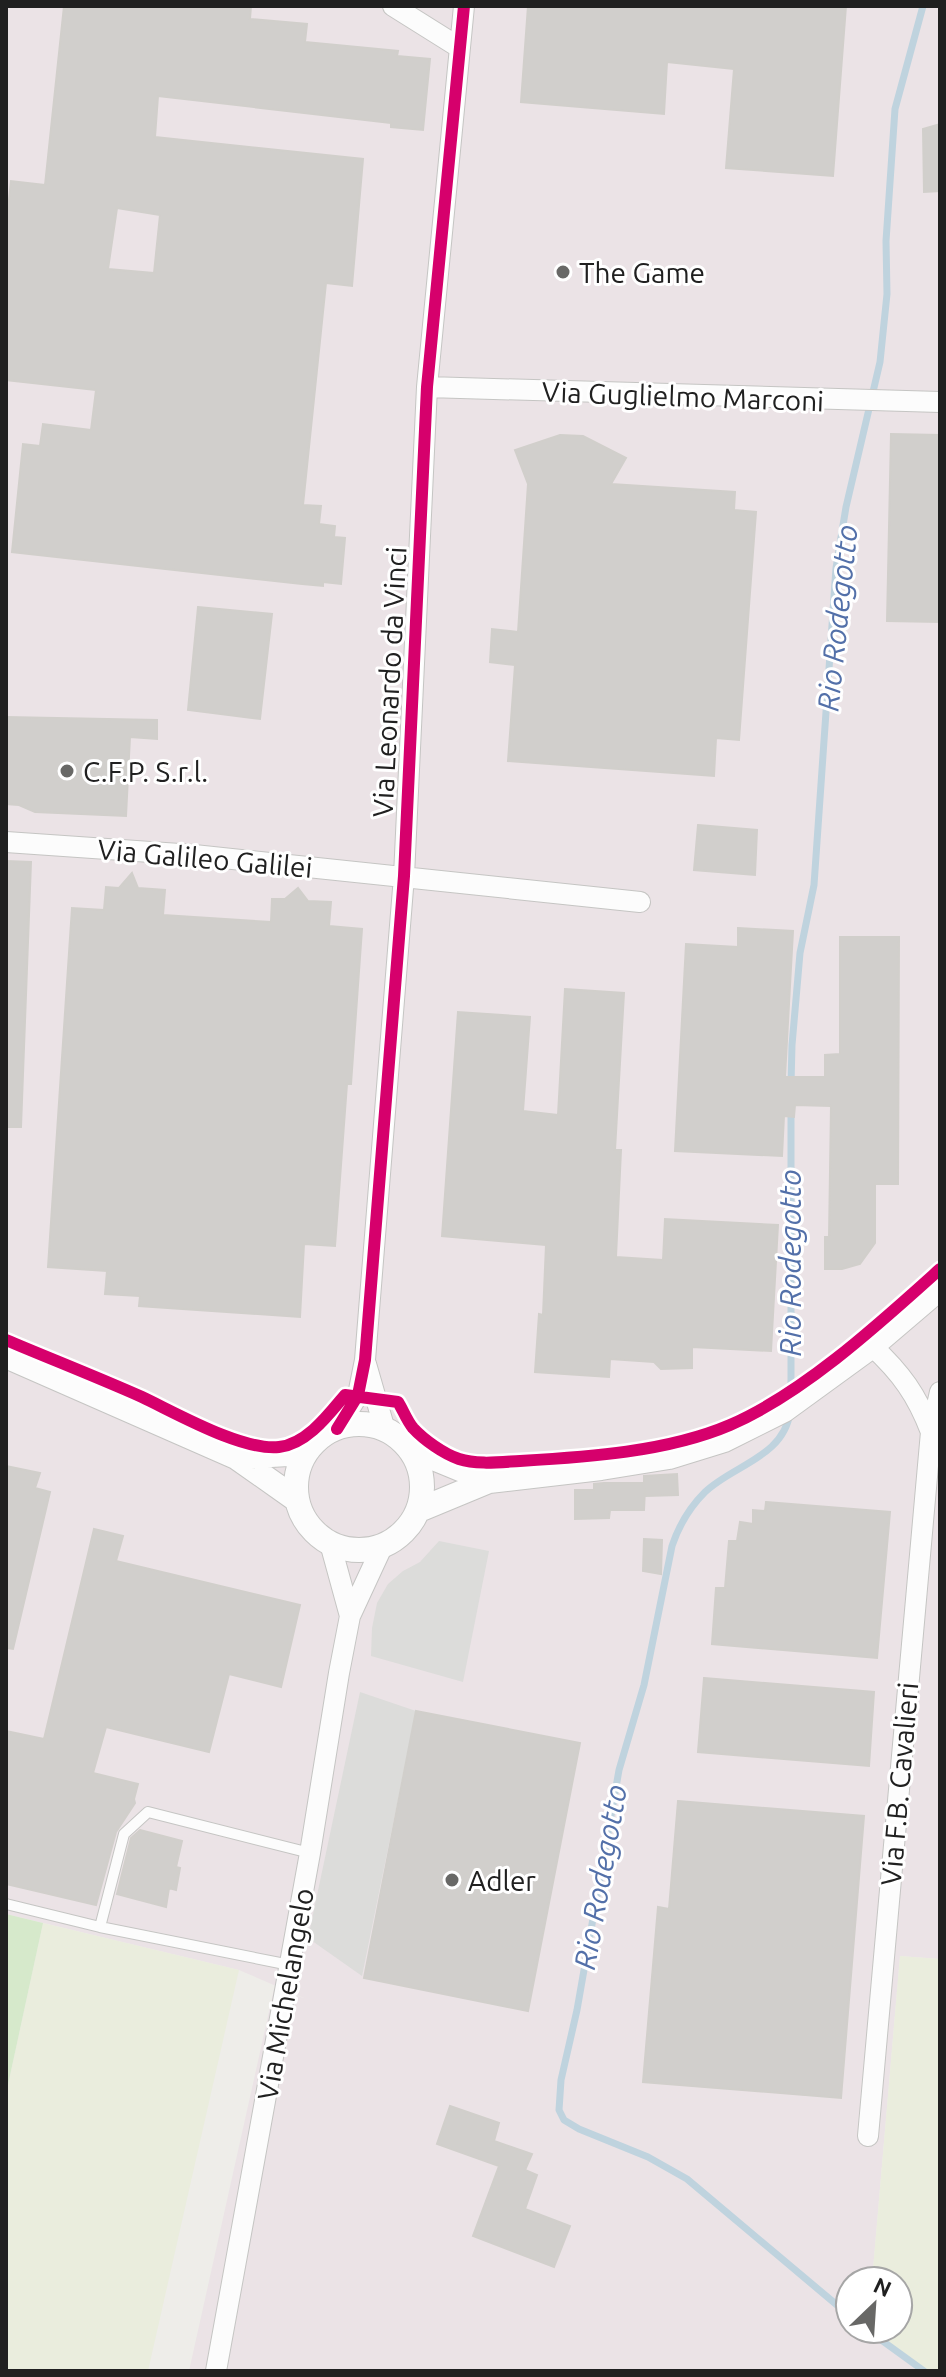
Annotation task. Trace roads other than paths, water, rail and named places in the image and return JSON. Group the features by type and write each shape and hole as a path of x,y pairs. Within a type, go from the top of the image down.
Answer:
{"street":[{"path":"393,6 460,48"},
{"name":"Via Leonardo da Vinci","path":"337,1429 358,1395 365,1360 404,876 427,387 464,6"},
{"name":"Via Guglielmo Marconi","path":"427,387 940,402"},
{"name":"Via Galileo Galilei","path":"6,842 194,855 640,902"},
{"path":"419,1510 489,1481 669,1457 724,1440 784,1410 872,1346 940,1288"},
{"name":"Via F.B. Cavalieri","path":"872,1346 891,1363 918,1398 931,1432"},
{"path":"6,1356 236,1457 297,1500"},
{"name":"Via Leonardo da Vinci","path":"365,1360 385,1430"},
{"name":"Via F.B. Cavalieri","path":"868,2136 931,1432 940,1392"},
{"path":"409,1448 420,1467 423,1488 419,1510 404,1532 382,1547 364,1551 330,1543 315,1532 297,1500 299,1468 306,1453 325,1434 353,1424 385,1430 409,1448 489,1481"},
{"path":"236,1457 306,1453"},
{"name":"Via Michelangelo","path":"330,1543 350,1616"},
{"name":"Via Michelangelo","path":"216,2371 350,1616 382,1547"}],"lane":[{"path":"100,1927 124,1834 148,1812 310,1853"},
{"path":"6,1904 100,1927 290,1965"}],"waterway":[{"name":"Rio Rodegotto","path":"791,1084 800,953 814,885 836,568 846,507 880,362 887,294 886,241 895,109 923,6"},
{"name":"Rio Rodegotto","path":"791,1108 791,1396"},
{"name":"Rio Rodegotto","path":"790,1412 786,1427 768,1450 716,1483 699,1498 685,1517 672,1546 644,1685 619,1770 577,2010 561,2080 559,2110 564,2120 579,2129 648,2157 687,2179 834,2303"},
{"name":"Rio Rodegotto","path":"888,2345 924,2371"}],"place":[{"name":"The Game","path":"563,272"},
{"name":"C.F.P. S.r.l.","path":"67,771"},
{"name":"Adler","path":"452,1880"}]}
